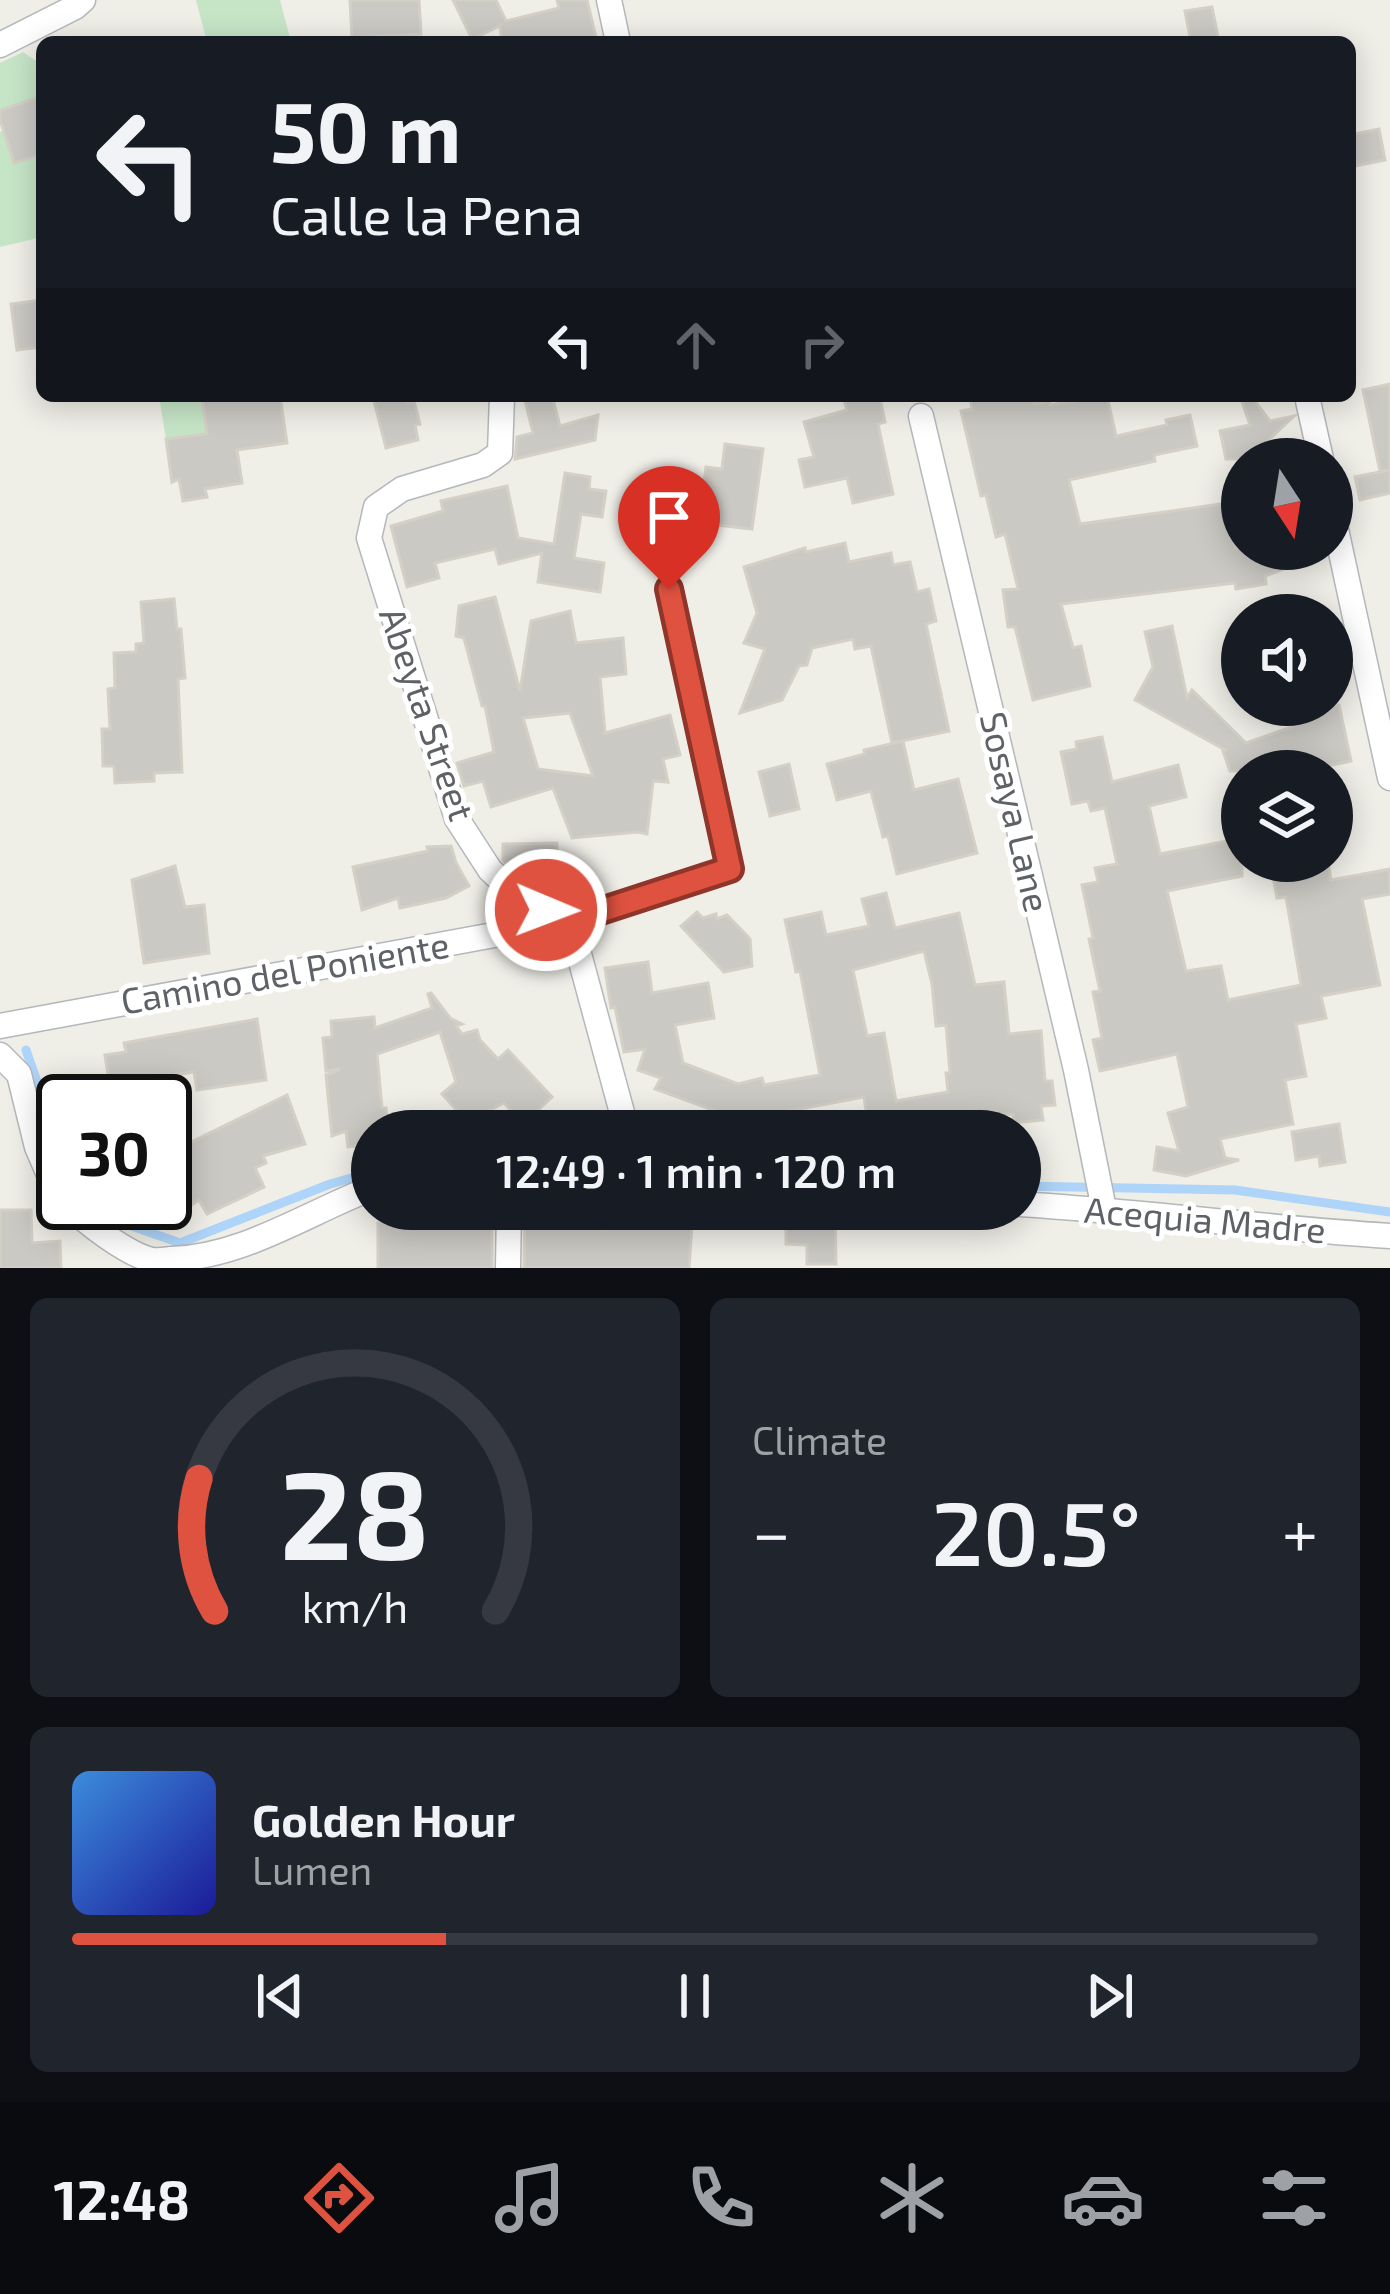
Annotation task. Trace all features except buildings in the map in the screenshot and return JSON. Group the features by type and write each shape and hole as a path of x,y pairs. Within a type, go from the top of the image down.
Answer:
{"street":[{"path":"0,45 83,0"},
{"path":"609,0 617,36"},
{"name":"Abeyta Street","path":"502,402 500,453 483,465 402,489 376,507 369,538 457,818 490,870 521,899 570,921"},
{"path":"1308,402 1316,438"},
{"name":"Sosaya Lane","path":"921,416 1076,1070 1104,1209"},
{"path":"1345,570 1390,778"},
{"name":"Camino del Poniente","path":"0,1026 570,921 730,869 669,589"},
{"path":"570,921 621,1110"},
{"path":"0,1055 19,1074 36,1143"},
{"path":"99,1230 151,1260 191,1259 236,1250 351,1196"},
{"name":"Acequia Madre","path":"1041,1205 1390,1235"},
{"path":"508,1268 509,1230"}],"green space":[{"path":"196,0 280,0 289,36 205,36"},
{"path":"23,52 36,61 36,98 0,110 0,63"},
{"path":"3,130 14,163 36,156 36,238 0,247"},
{"path":"160,402 203,402 212,433 166,439"}],"waterway":[{"name":"Acequia Madre","path":"26,1050 36,1079"},
{"name":"Acequia Madre","path":"143,1230 180,1243 351,1178"},
{"name":"Acequia Madre","path":"1041,1186 1235,1190 1390,1212"}],"route":[{"path":"546,910 570,921 730,869 669,589"}]}
